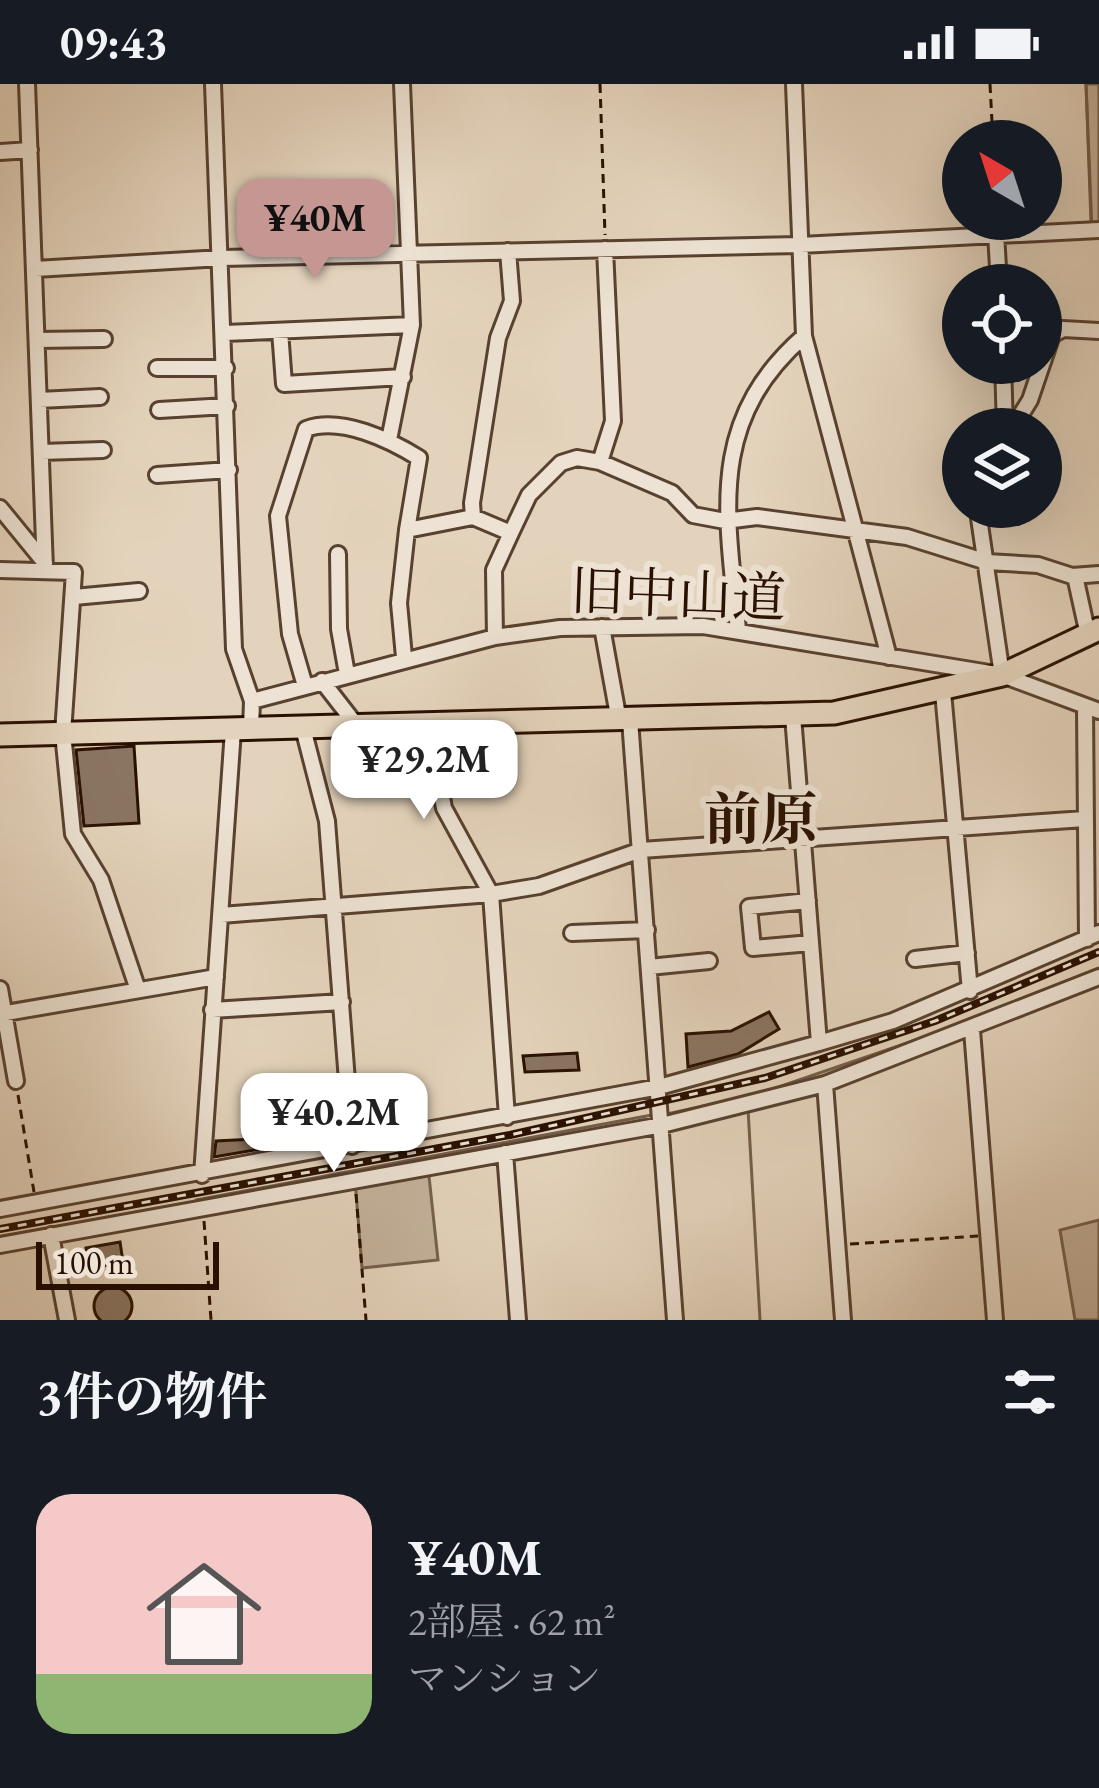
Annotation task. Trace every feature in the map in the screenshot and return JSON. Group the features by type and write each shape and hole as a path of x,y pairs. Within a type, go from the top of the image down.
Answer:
{"highway":[{"path":"0,734 793,716 943,692 1002,675 1094,632"}],"street":[{"path":"28,84 45,566"},
{"path":"202,1175 220,915 242,729 252,701 234,649 213,84"},
{"path":"389,440 412,325 402,84"},
{"path":"794,84 804,336 889,657"},
{"path":"0,152 30,150"},
{"path":"1062,231 1099,230"},
{"path":"34,269 222,258 800,245 942,236"},
{"path":"600,462 613,421 605,249"},
{"path":"472,517 498,338 512,301 508,251"},
{"path":"225,333 412,325"},
{"path":"1024,408 1052,335 1063,329 1099,331"},
{"path":"280,331 284,384 403,377"},
{"path":"738,630 725,521 730,458 754,388 804,336"},
{"path":"37,340 104,339"},
{"path":"157,368 226,368"},
{"path":"39,400 100,398"},
{"path":"159,410 227,406"},
{"path":"305,686 290,634 278,516 306,428 318,424 389,440 418,458 399,603 404,657"},
{"path":"41,452 104,450"},
{"path":"496,637 494,570 511,532 529,495 561,463 577,458 600,462 672,493 693,515 725,521 757,517 907,537 987,562 1038,565 1075,576 1099,574"},
{"path":"157,475 230,470"},
{"path":"0,508 45,566"},
{"path":"406,530 472,517 511,532"},
{"path":"981,528 1002,675"},
{"path":"338,554 339,629 347,674"},
{"path":"0,570 45,566 74,572 63,733 73,834 101,880 138,990"},
{"path":"1075,576 1094,632"},
{"path":"74,597 139,591"},
{"path":"602,627 624,720 641,850 675,1320"},
{"name":"旧中山道","path":"252,701 404,657 496,637 602,627 738,630 1002,675 1092,710"},
{"path":"322,682 357,727"},
{"path":"943,692 970,991"},
{"path":"0,1209 658,1087 819,1043 970,991 1093,936 1085,819 1092,710"},
{"path":"793,716 819,1043"},
{"path":"429,724 444,808 490,894 507,1117"},
{"path":"302,728 327,821 352,1146"},
{"path":"220,915 490,894 539,886 641,850 1085,819"},
{"path":"808,901 749,908 753,948 811,943"},
{"path":"572,933 647,930"},
{"path":"915,959 967,953"},
{"path":"649,967 709,961"},
{"path":"2,1014 216,977"},
{"path":"0,1245 662,1125 825,1084 1098,983"},
{"path":"0,988 16,1082"},
{"path":"212,1010 342,1002"},
{"path":"972,1030 995,1320"},
{"path":"825,1084 843,1320"},
{"path":"505,1153 518,1320"},
{"path":"51,1235 67,1320"}],"path":[{"path":"600,84 605,249"},
{"path":"990,84 991,120"},
{"path":"16,1082 36,1203"},
{"path":"355,1180 366,1320"},
{"path":"202,1208 211,1320"},
{"path":"837,1245 986,1235"}],"shaded area":[{"path":"1086,84 1099,84 1099,230 1092,230"},
{"path":"428,1167 438,1260 362,1268 355,1180"},
{"path":"1099,1220 1099,1320 1075,1320 1060,1230"}],"building":[{"path":"134,746 139,823 84,826 76,750"},
{"path":"769,1012 779,1029 738,1054 688,1067 686,1034 731,1031"},
{"path":"577,1053 579,1070 525,1072 523,1056"},
{"path":"277,1138 278,1146 214,1157 216,1141"},
{"path":"120,1242 123,1262 89,1269 86,1248"},
{"path":"106,1289 120,1289 132,1306 124,1320 102,1320 96,1313 96,1299"}],"waterway":[{"path":"1086,84 1091,222"},
{"path":"960,1024 1099,968"},
{"path":"667,1114 758,1094 951,1028"},
{"path":"748,1109 760,1320"},
{"path":"196,1207 196,1200 652,1115"},
{"path":"61,1242 196,1216"},
{"path":"0,1253 45,1244"}],"railway":[{"path":"0,1229 510,1135 765,1078 935,1021 1099,952"}],"district":[{"name":"前原","path":"761,819"}]}
